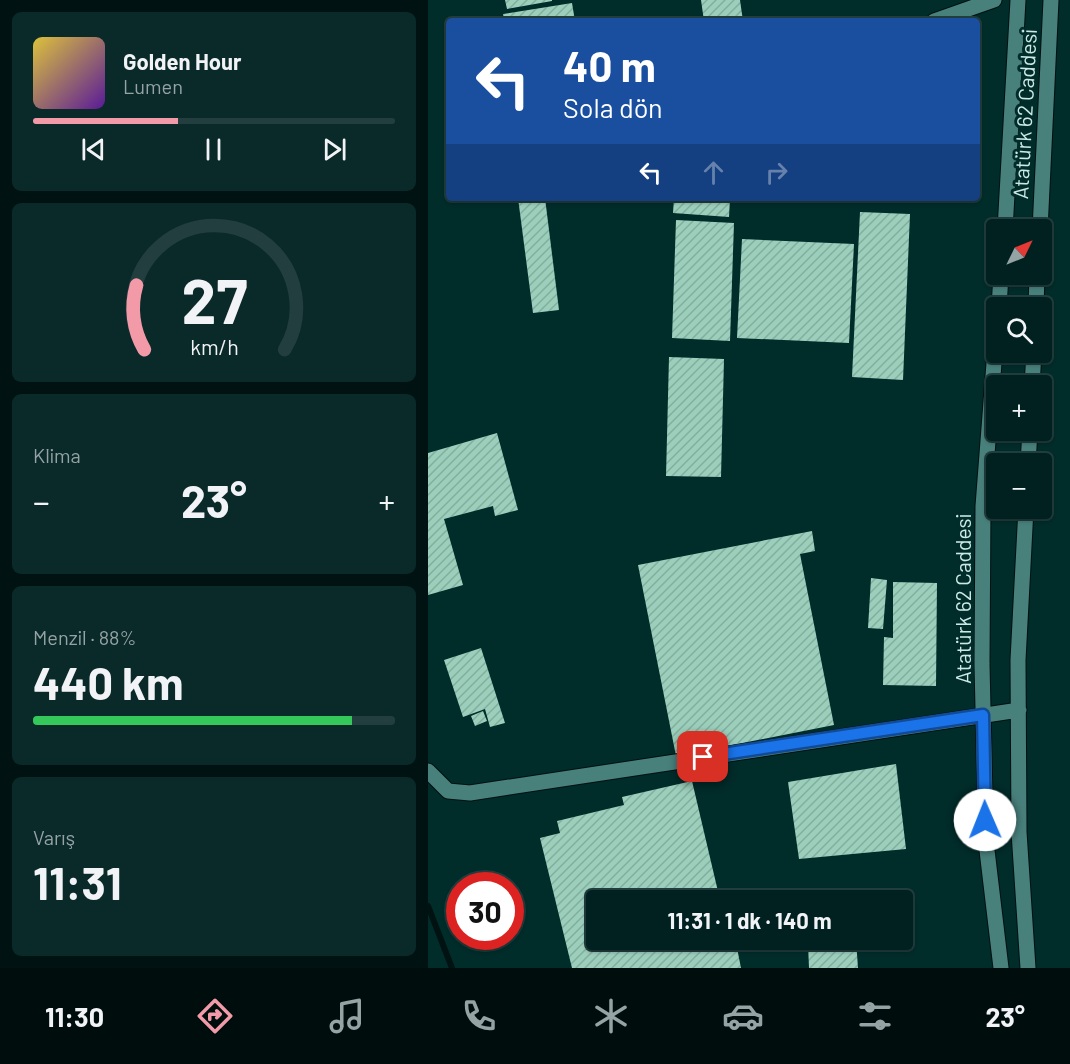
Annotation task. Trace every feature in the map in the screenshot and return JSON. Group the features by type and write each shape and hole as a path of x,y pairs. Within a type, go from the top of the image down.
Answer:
{"street":[{"path":"943,18 994,0"},
{"name":"Atatürk 62 Caddesi","path":"1006,219 1018,0"},
{"name":"Atatürk 62 Caddesi","path":"1041,219 1051,0"},
{"name":"Atatürk 62 Caddesi","path":"994,363 983,506 983,715 986,842 1001,968"},
{"path":"1025,519 1018,660 1019,832 1028,968"},
{"path":"428,771 448,791 470,792 1019,710"}],"building":[{"path":"505,0 552,0 552,1 507,9"},
{"path":"701,0 740,0 743,18 704,18"},
{"path":"572,3 574,18 504,18 503,14"},
{"path":"518,201 545,201 559,310 533,313"},
{"path":"674,201 730,201 729,217 673,213"},
{"path":"860,212 910,214 903,380 852,377"},
{"path":"676,220 734,223 730,341 672,338"},
{"path":"742,239 854,244 849,343 737,338"},
{"path":"669,357 724,359 721,477 666,476"},
{"path":"497,433 518,510 495,516 493,506 444,519 463,585 428,595 428,453"},
{"path":"812,531 815,551 800,554 834,725 676,756 638,565"},
{"path":"871,578 887,580 883,629 868,628"},
{"path":"893,582 937,583 936,686 883,685 884,637 893,638"},
{"path":"481,648 505,723 490,727 485,709 463,717 444,660"},
{"path":"483,711 487,721 475,726 471,716"},
{"path":"896,764 906,849 799,859 788,782"},
{"path":"692,781 718,890 586,890 586,950 737,950 741,968 572,968 540,838 560,833 557,821 624,805 622,797"},
{"path":"808,950 857,950 858,968 809,968"}],"waterway":[{"path":"428,906 452,968"}],"route":[{"path":"703,757 983,715 985,820"}]}
